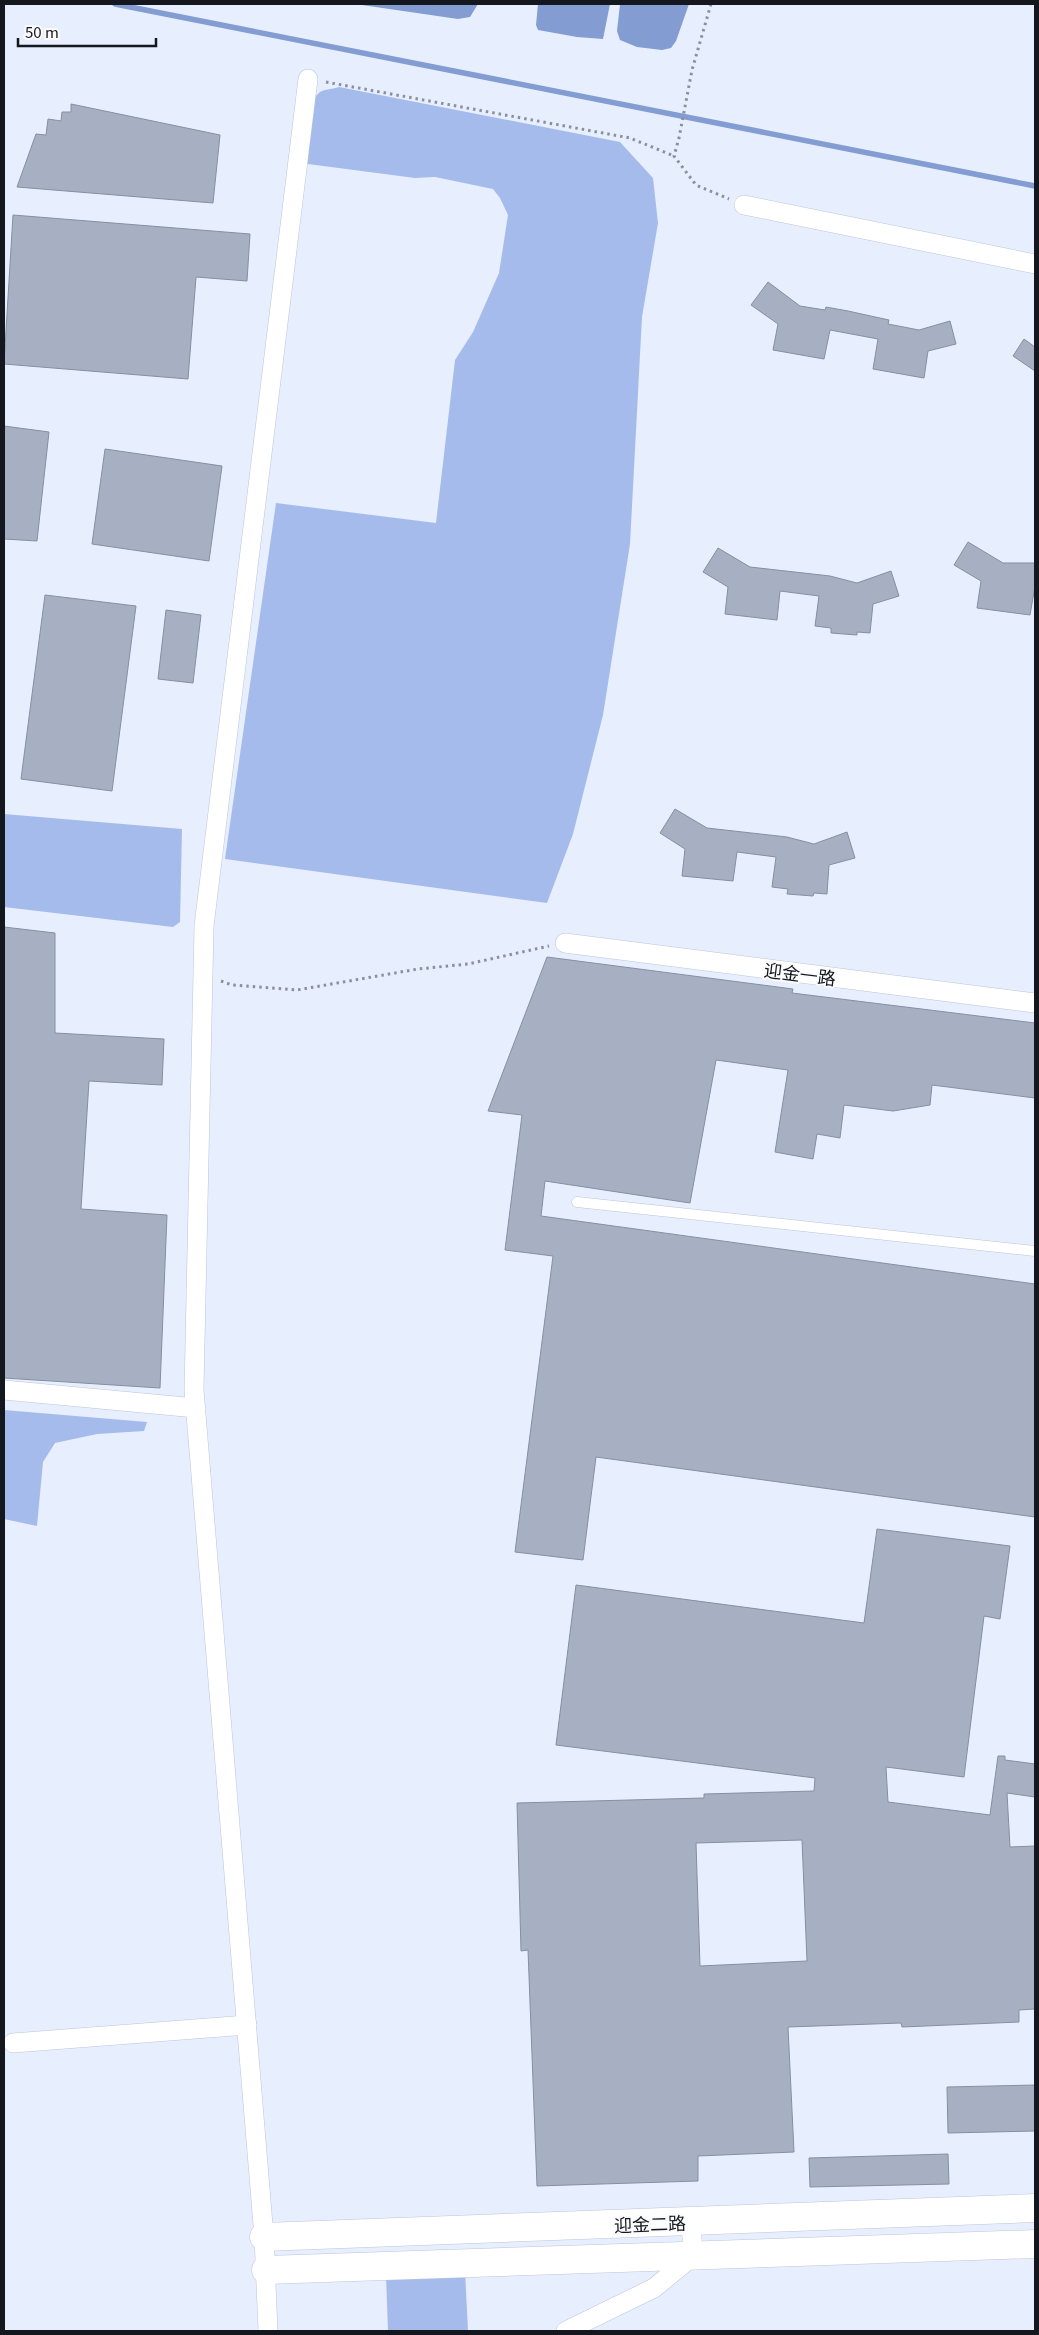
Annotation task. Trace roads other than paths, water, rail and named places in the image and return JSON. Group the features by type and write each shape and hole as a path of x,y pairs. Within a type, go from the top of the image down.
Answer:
{"street":[{"path":"268,2331 264,2237 196,1408 203,975 206,916 308,79"},
{"path":"744,205 1035,264"},
{"name":"迎金一路","path":"565,943 1035,1003"},
{"path":"4,1390 196,1408"},
{"path":"13,2043 247,2024"},
{"name":"迎金二路","path":"264,2237 1035,2208"},
{"path":"566,2331 654,2288 692,2256 691,2222"},
{"name":"迎金二路","path":"266,2270 1035,2244"}],"lane":[{"path":"577,1202 1035,1251"}],"waterway":[{"path":"115,4 1035,186"}]}
